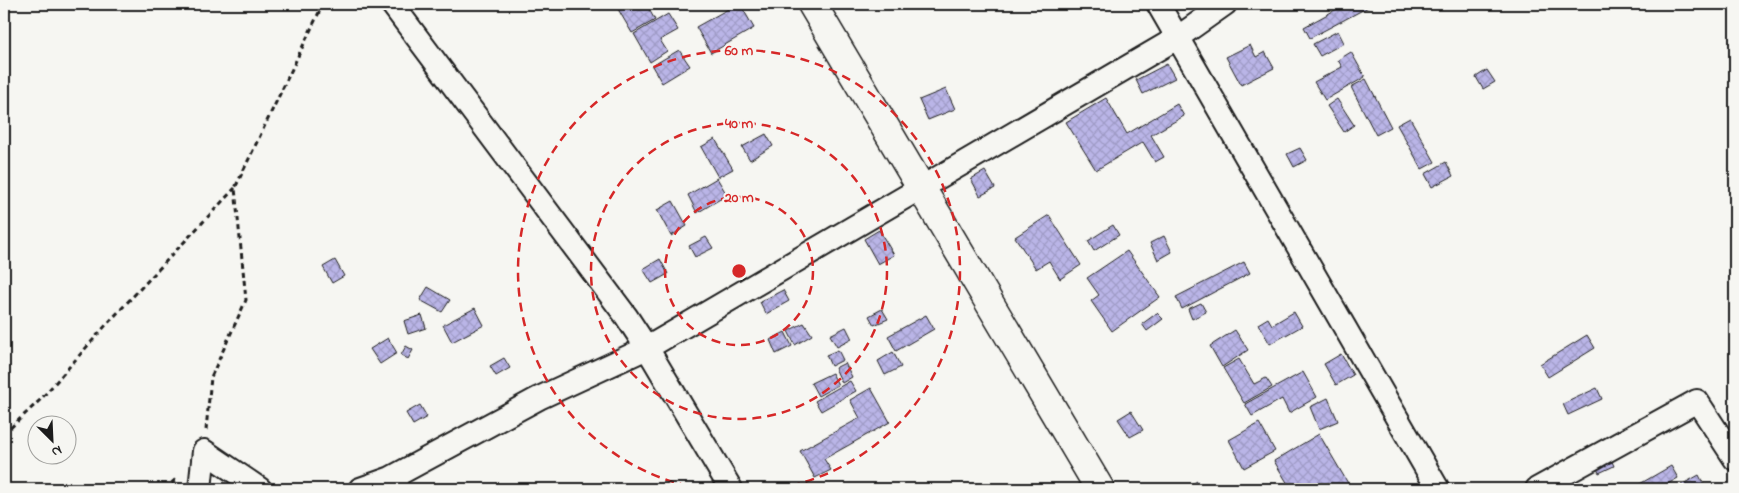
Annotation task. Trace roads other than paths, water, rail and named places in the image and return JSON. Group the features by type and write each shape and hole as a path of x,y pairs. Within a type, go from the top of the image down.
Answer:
{"street":[{"path":"392,4 648,348 731,489"},
{"path":"812,4 1100,489"},
{"path":"1158,4 1438,489"},
{"path":"360,489 394,483 539,398 648,348 1177,38 1225,4"},
{"path":"1537,489 1697,401 1735,459"},
{"path":"200,489 204,451 260,489"}]}
